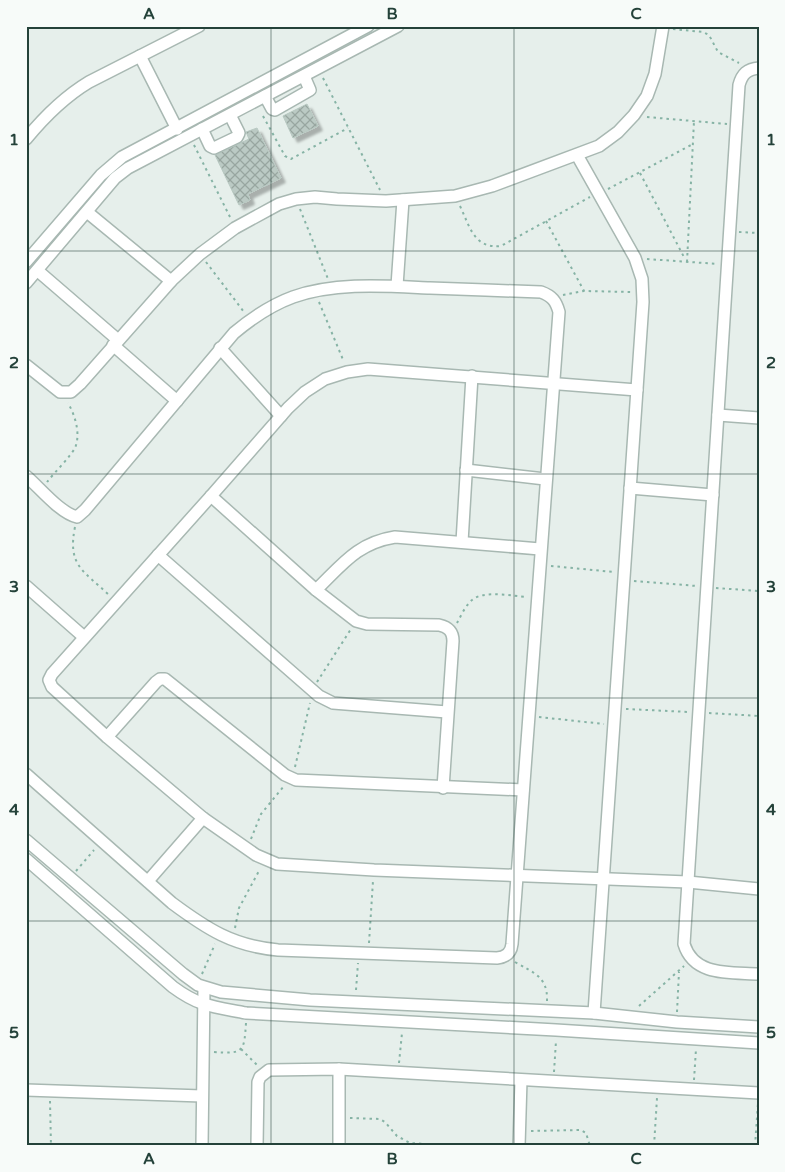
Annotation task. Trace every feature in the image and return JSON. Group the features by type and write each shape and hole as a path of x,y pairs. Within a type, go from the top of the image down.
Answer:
{"street":[{"path":"26,139 56,105 72,92 199,26"},
{"path":"26,283 121,172 398,26"},
{"path":"26,365 60,392 71,392 171,281 200,254 235,228 279,204 296,199 315,197 386,201 455,196 492,186 599,146 618,132 634,115 647,96 655,74 663,27"},
{"path":"26,262 108,168 122,158 364,28 366,43"},
{"path":"140,56 177,129"},
{"path":"755,69 742,76 739,86 684,944 691,959 699,966 708,970 759,974"},
{"path":"260,99 275,110 310,90 304,76"},
{"path":"202,129 210,146 214,148 237,137 239,133 230,114"},
{"path":"577,155 635,258 642,280 643,302 594,1013"},
{"path":"397,286 403,200"},
{"path":"87,212 171,281"},
{"path":"38,271 177,401"},
{"path":"26,476 69,515 77,517 85,510 234,333 270,307 292,297 331,288 397,286 541,292 552,298 557,304 559,312 552,382 512,944 509,953 497,958 363,953 262,948 232,941 196,922 26,774"},
{"path":"220,348 281,416"},
{"path":"637,390 368,369 347,372 325,380 305,392 281,416 212,496 84,637 49,680 52,687 107,737 203,818 265,860 289,866 688,882 759,889"},
{"path":"462,542 472,376"},
{"path":"718,415 759,418"},
{"path":"466,470 546,479"},
{"path":"630,488 713,495"},
{"path":"212,496 316,590 356,621 367,624 439,625 448,628 452,632 453,640 442,788"},
{"path":"316,590 354,553 366,545 395,537 540,549"},
{"path":"158,555 319,696 333,703 447,712"},
{"path":"26,586 84,637"},
{"path":"107,737 156,682 165,680 289,778 305,782 523,790"},
{"path":"148,881 203,818"},
{"path":"26,840 183,974 201,986 221,992 310,1000 594,1013 677,1022 759,1027"},
{"path":"26,858 173,987 203,1005 246,1013 759,1043"},
{"path":"201,986 203,1005 202,1146"},
{"path":"258,1146 258,1082 264,1072 275,1069 339,1069 759,1093"},
{"path":"339,1069 339,1146"},
{"path":"519,1146 521,1080"},
{"path":"26,1090 202,1096"}],"path":[{"path":"663,27 703,32 709,35 718,52 755,69"},
{"path":"318,68 386,201"},
{"path":"260,99 287,158 294,158 348,128"},
{"path":"634,115 736,124"},
{"path":"687,262 694,121"},
{"path":"189,136 235,228"},
{"path":"455,196 474,236 481,244 491,247 501,246 693,144"},
{"path":"639,172 687,262"},
{"path":"296,199 331,288"},
{"path":"546,221 584,291"},
{"path":"729,232 759,234"},
{"path":"200,254 250,320"},
{"path":"635,258 727,264"},
{"path":"314,291 347,372"},
{"path":"552,298 584,291 642,292"},
{"path":"41,489 75,448 77,433 75,418 69,404 60,392"},
{"path":"77,517 71,543 75,560 79,567 116,602"},
{"path":"539,565 707,587 759,591"},
{"path":"452,632 467,605 476,597 488,594 537,598"},
{"path":"247,849 261,814 289,778 295,765 314,691 356,621"},
{"path":"615,709 759,716"},
{"path":"529,716 614,725"},
{"path":"70,878 102,840"},
{"path":"232,941 239,908 265,860"},
{"path":"356,1002 374,870"},
{"path":"201,986 219,935"},
{"path":"505,956 544,981 547,990 546,1011"},
{"path":"628,1016 691,959"},
{"path":"677,1022 679,970"},
{"path":"203,1052 233,1053 241,1049 244,1042 246,1013"},
{"path":"398,1073 402,1022"},
{"path":"553,1081 556,1030"},
{"path":"694,1089 697,1040"},
{"path":"241,1049 264,1072"},
{"path":"654,1146 658,1087"},
{"path":"50,1090 51,1146"},
{"path":"755,1146 759,1100"},
{"path":"339,1117 380,1119 390,1125 397,1136 410,1143 460,1146"},
{"path":"520,1132 581,1130 586,1133 590,1146"}],"building":[{"path":"307,104 318,126 293,138 283,116"},
{"path":"257,128 281,178 248,194 250,200 239,205 215,155 249,139 246,132"}]}
